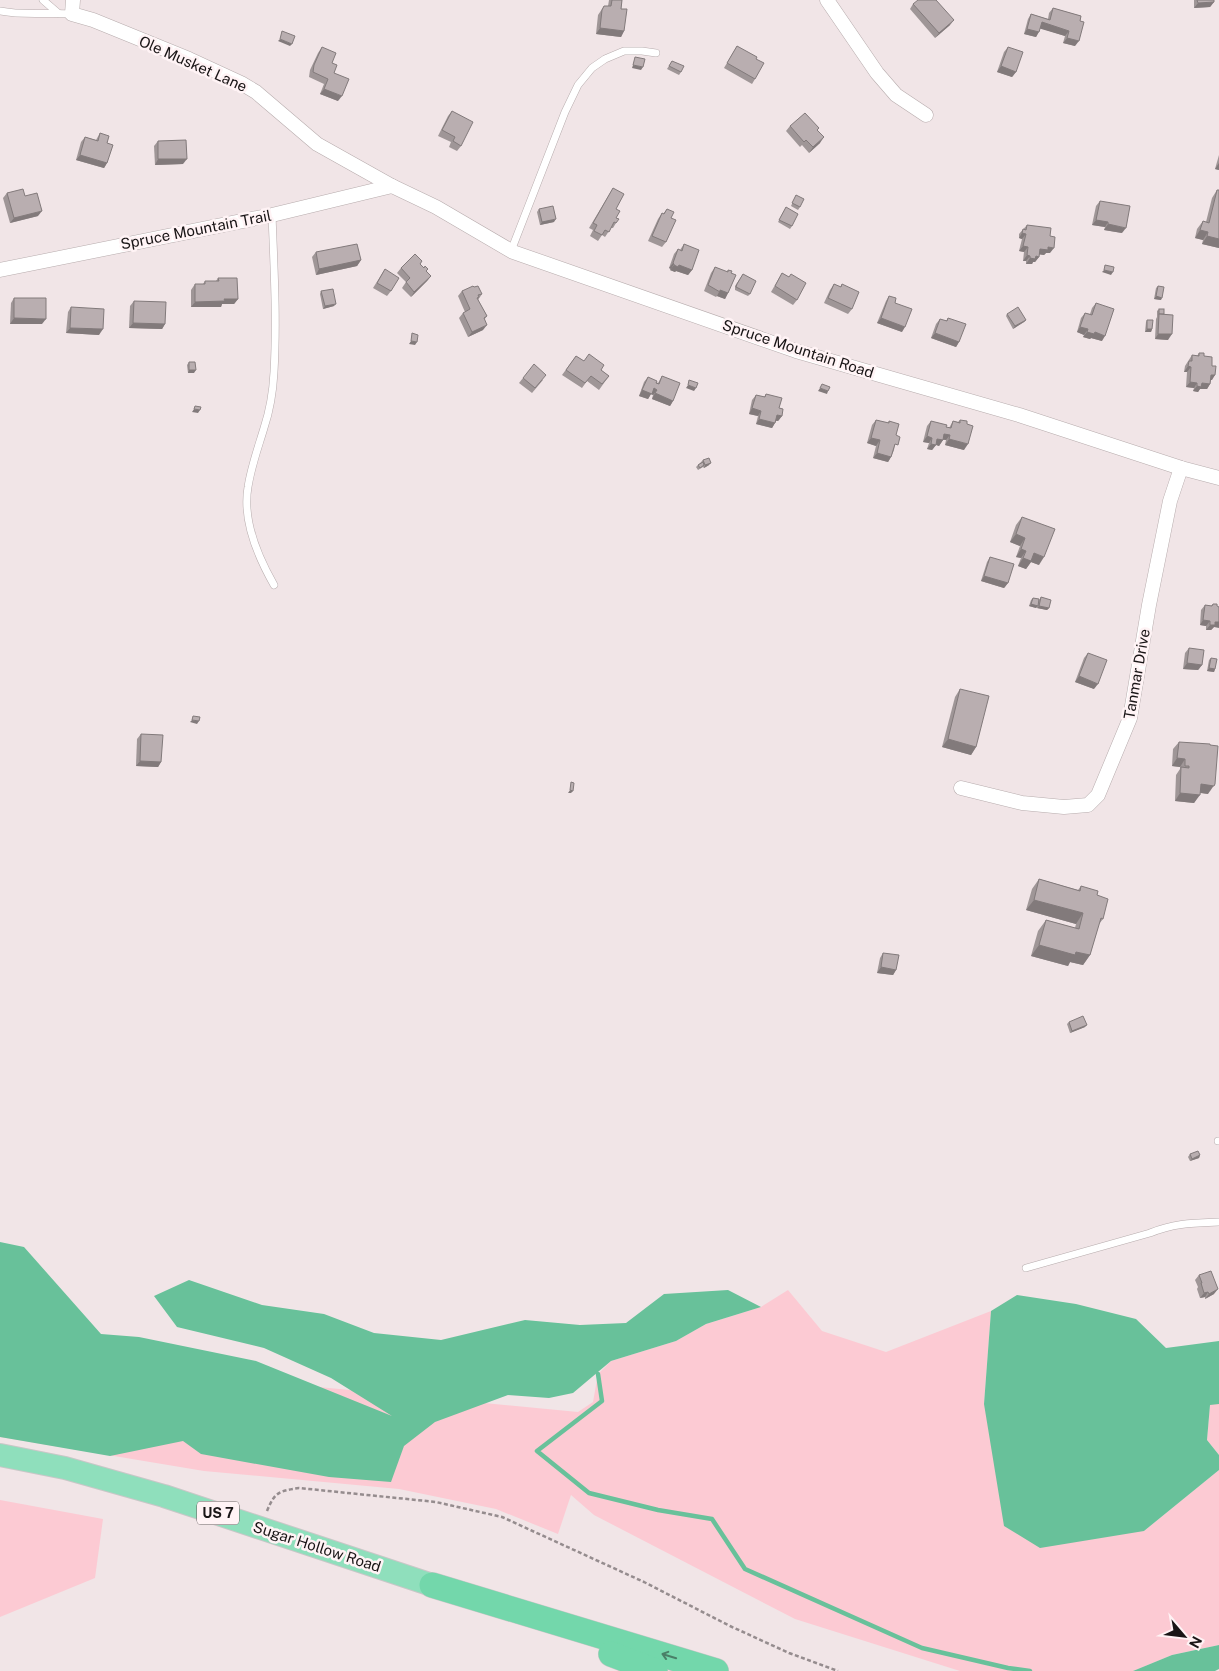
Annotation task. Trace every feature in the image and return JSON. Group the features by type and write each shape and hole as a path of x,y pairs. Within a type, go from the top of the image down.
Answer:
{"highway":[{"name":"Sugar Hollow Road","path":"0,1455 65,1468 115,1481 432,1585"},
{"name":"US 7","path":"432,1585 655,1671"},
{"name":"US 7","path":"432,1585 716,1671"}],"street":[{"path":"827,0 883,81 896,95 926,115"},
{"name":"Ole Musket Lane","path":"68,9 189,59 241,83 256,92 317,144 392,186"},
{"name":"Spruce Mountain Trail","path":"0,270 272,215 392,186"},
{"name":"Spruce Mountain Road","path":"392,186 436,207 511,251 796,351 1019,416 1181,468 1219,478"},
{"name":"Tanmar Drive","path":"961,788 1022,803 1064,807 1088,805 1098,795 1130,718 1149,605 1170,501 1181,468"}],"lane":[{"path":"43,0 68,9"},
{"path":"0,11 27,15 68,9"},
{"path":"511,251 565,112 578,85 592,68 604,59 624,51 656,53"},
{"path":"272,215 275,335 272,396 250,476 247,500 251,528 258,554 274,586"},
{"path":"1026,1268 1150,1233 1166,1226 1219,1222"}],"path":[{"path":"260,1528 272,1499 280,1491 299,1488 436,1502 502,1517 644,1582 780,1649 838,1671"}],"shaded area":[{"path":"0,1242 24,1247 101,1334 139,1337 256,1361 392,1416 331,1378 264,1348 177,1327 154,1296 189,1280 262,1305 324,1314 374,1333 441,1340 525,1320 580,1325 626,1323 664,1294 728,1290 761,1307 706,1324 676,1341 611,1361 573,1393 549,1398 508,1395 435,1422 404,1446 391,1482 329,1477 201,1454 183,1441 110,1456 0,1437"},
{"path":"0,1290 115,1350 226,1378 578,1412 593,1402 598,1374 611,1361 676,1341 706,1324 761,1307 788,1290 822,1331 886,1352 991,1311 984,1404 1144,1531 1219,1470 1219,1645 1172,1655 1133,1671 960,1671 795,1619 594,1515 571,1495 558,1534 496,1509 399,1489 204,1471 0,1437"},
{"path":"1017,1295 1076,1304 1136,1319 1166,1348 1219,1341 1219,1404 1210,1405 1207,1440 1219,1455 1219,1470 1144,1531 1040,1548 1004,1526 984,1404 991,1311"},
{"path":"1210,1404 1219,1404 1219,1455 1207,1440"},
{"path":"0,1500 103,1519 95,1578 0,1617"},
{"path":"1219,1645 1219,1669 1215,1671 1133,1671 1172,1655"}],"building":[{"path":"612,0 622,0 621,9 627,9 624,31 600,28 602,10 604,6 611,6"},
{"path":"918,0 936,0 954,20 939,33 913,4"},
{"path":"1197,0 1214,0 1214,2 1198,3"},
{"path":"1053,8 1081,16 1080,21 1084,22 1079,41 1067,38 1069,31 1042,22 1039,32 1027,29 1031,14 1050,20"},
{"path":"282,31 295,36 292,44 280,39"},
{"path":"737,46 764,63 755,79 727,63"},
{"path":"322,47 336,53 332,63 337,65 334,73 349,79 342,96 324,89 328,79 313,72"},
{"path":"1008,47 1023,52 1016,72 1001,66"},
{"path":"635,57 645,59 643,67 633,65"},
{"path":"672,61 684,66 681,72 669,66"},
{"path":"452,111 473,122 461,146 453,141 455,137 442,130"},
{"path":"805,113 819,128 817,130 824,137 813,147 806,140 804,142 790,126"},
{"path":"100,133 109,136 107,143 113,145 107,163 80,155 85,137 98,141"},
{"path":"186,140 187,159 158,159 158,141"},
{"path":"613,188 624,194 616,209 620,211 616,218 619,219 616,223 614,222 609,232 605,230 602,235 594,231 597,225 593,223"},
{"path":"23,189 25,196 37,193 42,211 14,218 7,193"},
{"path":"1217,190 1219,190 1219,239 1207,236 1208,232 1200,230 1203,221 1209,223"},
{"path":"796,195 804,199 800,207 792,203"},
{"path":"1100,201 1130,206 1126,228 1096,220"},
{"path":"553,206 556,219 542,222 539,209"},
{"path":"786,207 798,214 792,226 779,220"},
{"path":"667,209 674,212 671,218 676,220 666,242 652,236 662,213 664,214"},
{"path":"1027,225 1051,228 1050,236 1055,237 1054,248 1048,247 1048,250 1040,249 1039,257 1036,256 1035,259 1030,258 1027,255 1028,247 1023,246 1026,234 1022,233 1023,229 1026,230"},
{"path":"357,244 361,260 319,269 316,252"},
{"path":"684,244 699,250 692,270 679,265 678,267 673,263 678,249 682,251"},
{"path":"415,254 422,261 420,264 428,269 426,271 431,276 414,292 406,282 410,278 401,268"},
{"path":"1105,265 1114,267 1113,272 1104,270"},
{"path":"715,267 728,272 728,270 732,271 731,273 736,275 728,293 720,290 720,292 708,285"},
{"path":"385,269 399,278 391,291 377,283"},
{"path":"782,273 789,277 791,274 806,283 797,300 775,286"},
{"path":"743,274 756,281 750,294 736,287"},
{"path":"218,278 237,278 238,299 195,302 195,284 205,284 205,281 219,281"},
{"path":"834,284 841,287 842,284 859,292 852,309 828,298"},
{"path":"478,286 482,294 478,295 479,297 477,298 487,316 484,318 487,325 472,332 463,313 470,309 462,291"},
{"path":"1158,286 1164,287 1162,298 1156,296"},
{"path":"333,289 336,304 325,306 321,291"},
{"path":"889,296 896,298 895,303 912,309 905,327 881,318"},
{"path":"14,298 46,298 46,319 14,318"},
{"path":"134,301 166,302 165,324 133,323"},
{"path":"1096,303 1114,309 1105,336 1095,332 1094,334 1087,332 1088,329 1080,327 1085,313 1092,315"},
{"path":"71,307 104,309 103,329 70,328"},
{"path":"1018,307 1026,320 1015,326 1007,314"},
{"path":"1159,309 1164,309 1164,314 1159,314"},
{"path":"1159,314 1173,315 1172,334 1158,334"},
{"path":"948,318 966,324 959,342 935,333 940,319 947,321"},
{"path":"1147,320 1153,320 1152,329 1147,329"},
{"path":"412,333 418,335 417,342 411,341"},
{"path":"1199,353 1212,357 1212,366 1216,366 1215,375 1211,375 1210,384 1202,383 1201,387 1197,386 1197,383 1190,382 1191,367 1188,366 1189,361 1192,361 1192,355 1199,356"},
{"path":"589,354 604,365 601,370 609,376 602,384 591,376 585,383 566,370 576,356 584,361"},
{"path":"189,362 195,362 196,370 189,370"},
{"path":"534,364 546,375 535,388 523,378"},
{"path":"662,376 680,383 673,401 655,393 657,390 654,388 652,394 642,390 648,377 659,384"},
{"path":"689,380 698,383 696,388 688,385"},
{"path":"822,384 830,387 828,391 820,388"},
{"path":"766,394 782,398 779,408 783,409 782,416 777,415 775,423 759,419 761,411 752,408 756,395 765,397"},
{"path":"195,406 201,407 200,410 194,409"},
{"path":"876,420 899,424 896,435 900,437 898,445 895,444 891,457 877,453 880,440 871,438"},
{"path":"960,420 967,421 967,424 973,426 968,444 949,439 950,435 944,434 943,440 937,439 936,445 931,444 932,438 927,436 931,421 947,425 946,427 951,428 953,421 960,423"},
{"path":"709,458 711,463 705,465 703,460"},
{"path":"703,462 704,465 700,468 698,465"},
{"path":"1022,517 1055,529 1044,557 1034,553 1031,561 1023,558 1026,551 1021,549 1025,538 1016,534"},
{"path":"990,557 1014,564 1008,583 984,576"},
{"path":"1041,597 1051,600 1049,608 1039,606"},
{"path":"1033,598 1039,599 1038,606 1031,604"},
{"path":"1217,604 1219,607 1219,622 1215,622 1215,625 1210,625 1210,621 1203,620 1205,605 1212,606"},
{"path":"1189,648 1204,650 1202,665 1187,663"},
{"path":"1088,653 1107,660 1098,684 1079,676"},
{"path":"1211,658 1217,659 1215,669 1209,668"},
{"path":"960,689 989,696 976,747 948,739"},
{"path":"193,716 200,717 199,721 192,720"},
{"path":"141,734 163,735 161,762 140,761"},
{"path":"1179,742 1218,746 1215,784 1214,786 1201,784 1200,795 1180,793 1181,767 1189,768 1189,766 1185,766 1185,759 1177,758"},
{"path":"571,782 574,783 573,791 570,790"},
{"path":"1039,879 1080,891 1081,886 1098,891 1097,895 1108,899 1090,955 1076,952 1075,955 1039,945 1046,920 1079,929 1083,913 1034,900"},
{"path":"883,953 899,955 896,970 881,967"},
{"path":"1083,1016 1087,1025 1072,1031 1069,1022"},
{"path":"1198,1151 1200,1155 1192,1159 1190,1154"},
{"path":"1211,1271 1218,1289 1209,1294 1208,1292 1204,1293 1199,1275"}],"waterway":[{"path":"598,1374 602,1401 537,1451 589,1493 658,1510 712,1519 745,1569 922,1648 1008,1668 1030,1671"}]}
